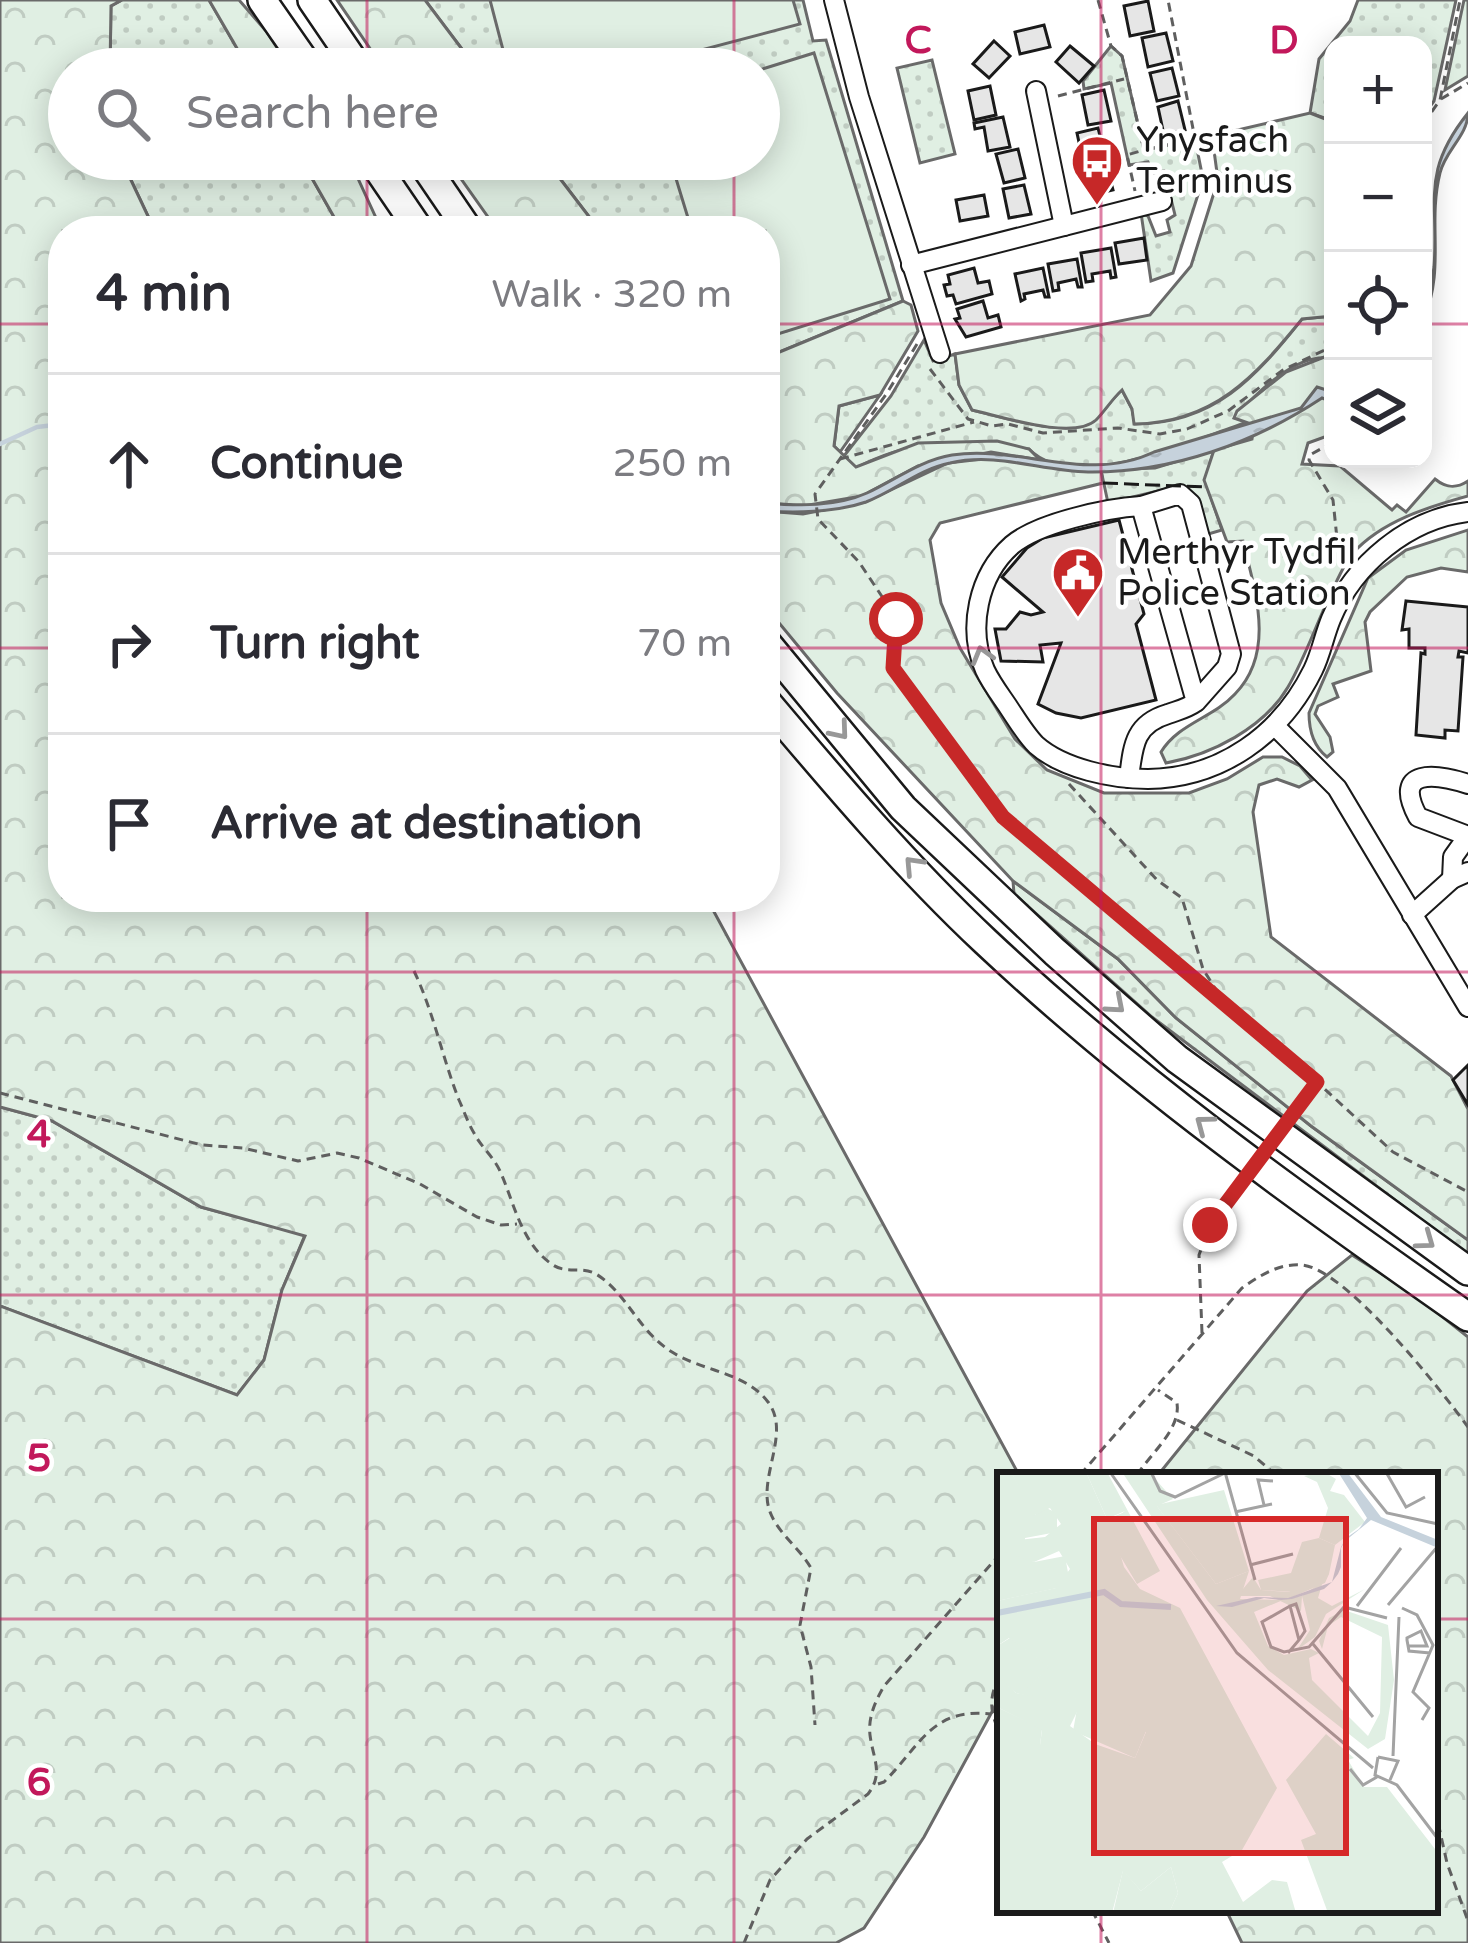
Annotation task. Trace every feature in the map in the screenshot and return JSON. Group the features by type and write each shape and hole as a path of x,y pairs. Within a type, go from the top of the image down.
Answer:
{"highway":[{"path":"262,0 295,48"},
{"path":"312,0 345,48"},
{"path":"385,180 410,216"},
{"path":"434,180 459,216"},
{"path":"780,659 903,808 1055,952 1177,1059 1468,1271"},
{"path":"780,718 834,782 985,941 1168,1097 1468,1317"}],"street":[{"path":"834,0 911,266 929,356"},
{"path":"1037,96 1064,226"},
{"path":"911,266 1162,201"},
{"path":"1129,778 1138,730 1149,720 1189,708 1227,667 1231,654 1191,504 1180,494 1034,531 1012,546 993,567 978,602 976,640 985,671 1034,743 1106,776 1129,778 1174,778 1204,770 1251,747 1276,727 1315,668 1332,617 1350,584 1372,558 1422,525 1468,512"},
{"path":"1141,506 1196,702"},
{"path":"1276,727 1337,788 1468,1007"},
{"path":"1412,915 1460,875 1453,857 1468,836 1418,817 1411,793 1414,781 1438,775 1468,784"}],"path":[{"path":"1098,0 1111,46 1123,56 1144,150"},
{"path":"1138,207 1127,155 1196,139 1168,0"},
{"path":"1440,100 1460,0"},
{"path":"1037,96 1127,78"},
{"path":"1432,111 1440,100 1468,83"},
{"path":"1324,350 1283,370 1228,411 1186,429 1160,434 1118,428 1043,433 968,419 944,392 923,334 815,494 818,519 859,562 896,619 893,668 1003,817 1394,1152 1468,1192"},
{"path":"840,459 976,421"},
{"path":"1324,447 1309,460 1333,500 1341,572 1350,584"},
{"path":"1067,782 1156,880 1182,898 1203,969 1230,1012"},
{"path":"414,971 474,1134 501,1174 519,1223 552,1264 567,1270 581,1267 600,1276 644,1331 674,1354 755,1389 771,1405 776,1424 767,1479 768,1507 779,1529 800,1548 811,1568 800,1625 811,1667 815,1725"},
{"path":"1202,1335 1199,1255 1210,1225 1317,1082"},
{"path":"0,1093 202,1144 298,1161 337,1154 358,1158 420,1184 477,1217 501,1225 519,1223"},
{"path":"1082,1472 1242,1288 1263,1274 1303,1265 1325,1273 1360,1302 1442,1391 1468,1427"},
{"path":"1139,1472 1177,1420 1177,1403 1156,1389"},
{"path":"1177,1420 1254,1456 1273,1472"},
{"path":"876,1784 871,1710 884,1686 997,1557"},
{"path":"997,1689 991,1714 997,1727"},
{"path":"744,1943 770,1880 806,1839 884,1782 944,1718 967,1711 991,1714"},
{"path":"1438,1822 1468,1922"},
{"path":"1094,1913 1109,1943"}],"green space":[{"path":"0,0 122,0 111,6 110,48 48,48 48,180 131,180 148,216 48,216 48,912 714,912 1017,1472 997,1472 997,1703 924,1837 864,1928 836,1943 0,1943 0,1306 237,1395 264,1360 282,1290 305,1236 201,1207 52,1121 0,1107"},
{"path":"122,0 209,0 237,48 110,48 111,6"},
{"path":"209,0 239,0 277,48 237,48"},
{"path":"337,0 425,0 461,48 370,48"},
{"path":"425,0 803,0 813,41 826,40 903,301 780,352 780,216 589,216 561,180 780,180 780,48 461,48"},
{"path":"490,0 793,0 800,24 709,48 503,48"},
{"path":"1358,0 1456,0 1432,104 1432,36 1338,36"},
{"path":"1464,0 1468,0 1468,76 1445,90"},
{"path":"1111,46 1122,56 1144,150 1195,139 1203,179 1173,273 1151,281 1141,213 1148,216 1156,236 1170,232 1167,220 1175,215 1164,171 1153,173 1148,162 1129,165 1111,83 1084,89 1083,81"},
{"path":"814,53 890,299 780,333 780,216 687,216 676,180 780,180 780,64"},
{"path":"1324,53 1324,118 1310,113"},
{"path":"932,60 955,154 920,163 897,68"},
{"path":"1310,113 1324,118 1324,317 1302,319 1230,393 1209,406 1162,422 1134,424 1122,390 1096,420 1071,428 972,410 959,385 955,354 1150,315 1191,266 1218,180 1212,136"},
{"path":"131,180 313,180 333,216 148,216"},
{"path":"313,180 359,180 375,216 333,216"},
{"path":"462,180 561,180 589,216 487,216"},
{"path":"903,301 911,305 918,331 880,395 839,406 834,446 856,467 918,443 997,441 1029,449 1040,460 991,452 918,466 862,496 803,506 780,504 780,352"},
{"path":"1324,317 1324,358 1306,361 1279,376 1235,418 1248,422 1136,460 1075,467 1049,462 1029,449 961,444 900,450 856,468 844,456 891,396 924,340 933,361 955,354 959,385 972,410 1071,428 1096,419 1122,390 1135,424 1188,416 1210,406 1249,378 1302,319"},
{"path":"1324,357 1324,437 1308,443 1302,464 1342,468 1392,510 1397,505 1406,512 1435,479 1451,486 1468,481 1468,496 1406,517 1365,542 1344,566 1278,702 1235,737 1201,754 1166,763 1161,752 1168,742 1235,694 1255,659 1257,600 1243,541 1227,542 1204,480 1214,450 1252,439 1254,425 1234,418 1237,411 1286,372"},
{"path":"880,395 840,452 834,446 839,406"},
{"path":"1214,450 1205,480 1222,530 1205,535 1182,489 1108,503 1101,470 1155,468"},
{"path":"991,458 1101,470 1103,483 940,523 930,540 941,603 960,648 1015,739 1047,770 1104,793 1189,793 1227,779 1263,757 1282,757 1300,766 1312,780 1299,787 1277,779 1259,785 1253,812 1271,937 1451,1076 1468,1109 1468,1240 1311,1126 1176,1018 1118,959 1013,881 837,693 780,624 780,512 803,514 865,502 948,463"},
{"path":"1468,530 1468,572 1441,568 1407,577 1370,612 1365,622 1371,671 1333,684 1338,697 1318,706 1315,714 1330,737 1333,752 1327,757 1313,737 1309,713 1368,578 1406,550"},
{"path":"1013,881 1118,959 1176,1018 1311,1126 1468,1240 1468,1255 1152,1017 1014,894"},
{"path":"0,1107 52,1121 201,1207 305,1235 282,1290 264,1360 237,1395 0,1306"},
{"path":"1352,1255 1415,1295 1468,1337 1468,1943 1242,1943 1227,1913 1438,1913 1438,1472 1160,1472 1307,1291"}],"water":[{"path":"1468,113 1446,157 1436,192 1432,292 1435,187 1437,170"},
{"path":"1317,387 1324,389 1324,399 1268,429 1181,461 1088,472 967,460 928,470 854,506 780,511 780,504 855,498 952,455 978,453 1104,465 1301,408"}],"building":[{"path":"1148,1 1154,31 1130,36 1124,6"},
{"path":"1044,25 1050,47 1020,54 1015,32"},
{"path":"1166,33 1173,61 1148,67 1142,38"},
{"path":"994,41 1010,56 989,78 973,64"},
{"path":"1070,46 1094,66 1079,83 1056,62"},
{"path":"1172,68 1179,96 1157,101 1150,73"},
{"path":"990,86 996,115 974,120 968,91"},
{"path":"1104,90 1111,121 1088,125 1082,95"},
{"path":"1178,101 1185,130 1164,135 1158,107"},
{"path":"1003,117 1010,147 988,151 984,127 975,129 974,123"},
{"path":"1098,128 1105,156 1083,161 1077,133"},
{"path":"1018,149 1025,178 1004,183 996,154"},
{"path":"1105,160 1113,190 1093,195 1086,165"},
{"path":"1024,185 1031,214 1009,218 1003,189"},
{"path":"984,195 988,216 960,221 956,200"},
{"path":"1144,238 1147,260 1119,264 1115,243"},
{"path":"1111,248 1116,277 1111,278 1110,271 1092,274 1093,281 1086,282 1081,253"},
{"path":"1077,259 1082,287 1076,279 1058,283 1059,290 1053,291 1048,264"},
{"path":"974,268 978,283 989,281 992,294 956,304 953,295 947,296 948,275"},
{"path":"1043,268 1049,297 1043,290 1024,294 1021,301 1015,274"},
{"path":"983,301 988,318 998,315 1001,327 966,337 955,319 960,318 957,309"},
{"name":"Merthyr Tydfil Police Station","path":"1119,520 1144,614 1136,624 1156,700 1081,718 1056,713 1038,704 1061,643 1040,645 1043,662 1001,661 995,629 1006,629 1020,612 1043,612 1002,577 1027,548 1043,538"},
{"path":"1406,601 1468,607 1468,653 1459,651 1458,657 1463,657 1458,731 1445,730 1445,738 1416,735 1425,648 1409,648 1409,629 1402,630"},
{"path":"1468,1065 1468,1105 1453,1080"}],"waterway":[{"path":"0,444 48,426"}],"fence":[{"path":"1103,483 1206,487"}],"place":[{"name":"Ynysfach Terminus","path":"1097,207"},
{"name":"Merthyr Tydfil Police Station","path":"1078,619"}],"route":[{"path":"896,619 893,668 1003,817 1317,1082 1210,1225"}]}
